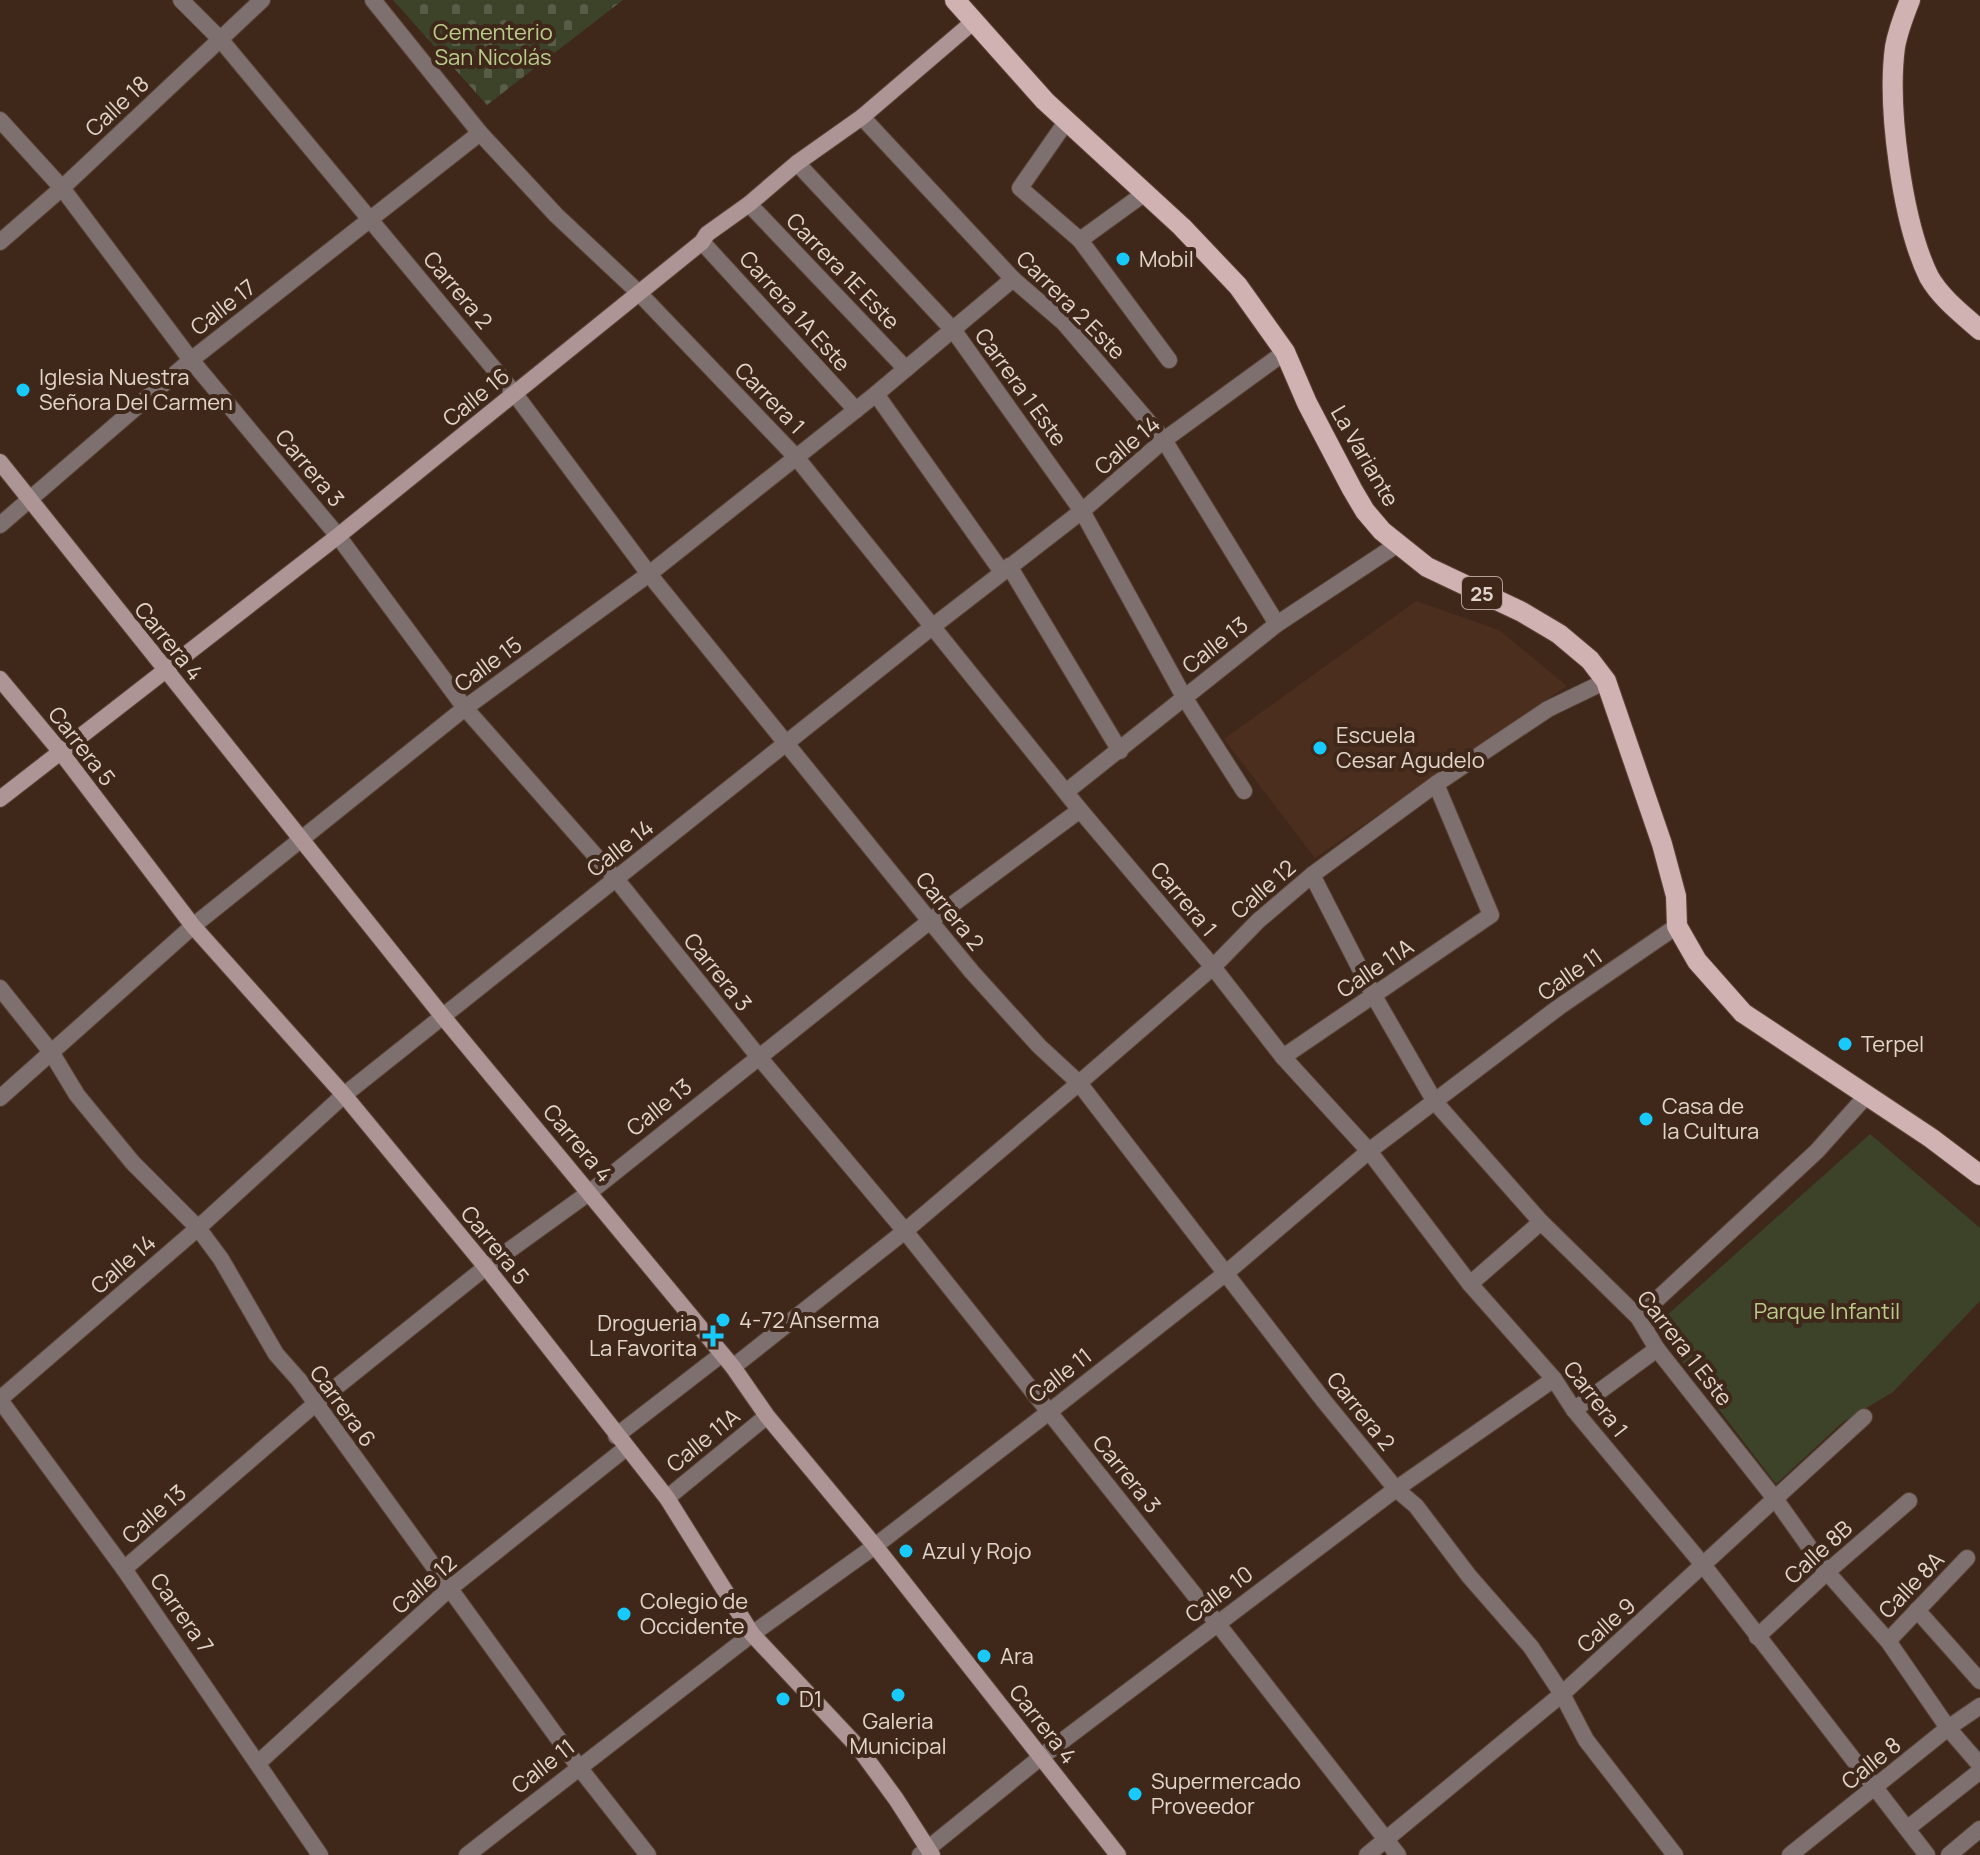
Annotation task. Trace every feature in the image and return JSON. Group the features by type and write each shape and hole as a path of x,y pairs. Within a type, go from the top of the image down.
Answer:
{"main road":[{"name":"La Variante","path":"955,0 1066,122 1182,227 1238,286 1285,352 1307,403 1365,511 1427,567 1522,612 1559,634 1590,660 1606,681 1662,844 1676,896 1677,926 1697,961 1743,1013 1980,1175"},
{"path":"1910,0 1901,21 1893,81 1900,173 1910,223 1931,279 1944,298 1980,330"}],"street":[{"name":"Carrera 2","path":"181,0 220,39 515,394 649,574 930,921 1030,1035 1079,1083 1324,1401 1396,1489 1416,1506 1469,1576 1531,1647 1562,1694 1586,1740 1675,1855"},
{"name":"Calle 18","path":"0,242 62,188 262,0"},
{"name":"Carrera 1","path":"373,0 480,133 556,215 639,293 796,457 1283,1057 1369,1151 1470,1284 1554,1379 1574,1410 1704,1566 1927,1855"},
{"name":"Calle 16","path":"0,799 338,536 702,242 707,234 749,204 797,163 862,117 973,22"},
{"name":"Carrera 2 Este","path":"862,117 1013,279 1064,323 1164,440 1277,624"},
{"name":"Carrera 3","path":"0,120 62,188 191,360 338,536 465,708 616,879 758,1056 905,1231 1398,1855"},
{"path":"1066,122 1020,188 1080,240 1169,360"},
{"name":"Calle 17","path":"0,525 191,360 480,133"},
{"name":"Carrera 1 Este","path":"797,163 954,331 1082,511 1184,697 1244,791"},
{"path":"1080,240 1145,193"},
{"name":"Carrera 1E Este","path":"749,204 906,369"},
{"name":"Carrera 1A Este","path":"702,242 856,410"},
{"name":"Calle 15","path":"0,1098 193,926 465,708 649,574 954,331 1013,279"},
{"name":"Calle 14","path":"0,1400 198,1228 344,1095 1082,511 1164,440 1285,352"},
{"path":"876,394 1005,569 1120,751"},
{"name":"Carrera 4","path":"0,462 444,1018 727,1360 767,1416 875,1546 1118,1855"},
{"name":"Calle 13","path":"1067,791 1277,624 1398,544"},
{"name":"Carrera 5","path":"0,679 60,751 193,926 344,1095 486,1267 667,1498 752,1634 858,1747 896,1799 926,1853"},
{"name":"Calle 12","path":"259,1762 449,1589 621,1442 727,1360 905,1231 1213,967 1259,920 1312,875 1436,784 1548,709 1606,681"},
{"name":"Calle 11A","path":"1283,1057 1491,915 1436,784"},
{"name":"Calle 13","path":"124,1569 315,1404 486,1267 590,1192 930,921 1080,810"},
{"name":"Carrera 1 Este","path":"1312,875 1374,996 1435,1102 1541,1222 1638,1317 1657,1349 1776,1500 1827,1572 1888,1641 1948,1728 1980,1765"},
{"name":"Calle 11","path":"467,1855 578,1766 752,1634 875,1546 1049,1412 1226,1273 1369,1151 1559,1007 1677,926"},
{"name":"Carrera 6","path":"0,988 51,1052 77,1095 133,1163 198,1228 221,1259 276,1354 578,1766 648,1855"},
{"path":"1638,1317 1817,1151 1867,1095"},
{"path":"1470,1284 1541,1222"},
{"path":"1574,1410 1657,1349"},
{"name":"Calle 10","path":"926,1853 1041,1757 1217,1623 1396,1489 1554,1379"},
{"name":"Carrera 7","path":"0,1400 124,1569 320,1855"},
{"name":"Calle 11A","path":"667,1498 767,1416"},
{"name":"Calle 9","path":"1367,1855 1562,1694 1864,1417"},
{"name":"Calle 8B","path":"1757,1637 1909,1501"},
{"name":"Calle 8A","path":"1888,1641 1967,1558"},
{"path":"1917,1610 1976,1670"},
{"name":"Calle 8","path":"1790,1855 1948,1728 1980,1706"},
{"path":"1908,1828 1980,1771"},
{"path":"1949,1855 1980,1829"}],"shaded area":[{"path":"1416,601 1499,630 1567,686 1315,858 1224,739"}],"green space":[{"name":"Cementerio San Nicolás","path":"393,0 623,0 487,105"},
{"name":"Parque Infantil","path":"1870,1134 1980,1228 1980,1301 1893,1392 1843,1422 1776,1484 1655,1326"}],"place":[{"name":"Mobil","path":"1123,259"},
{"name":"Iglesia Nuestra Señora Del Carmen","path":"23,390"},
{"name":"Escuela Cesar Agudelo","path":"1320,748"},
{"name":"Terpel","path":"1845,1044"},
{"name":"Casa de la Cultura","path":"1646,1119"},
{"name":"4-72 Anserma","path":"723,1320"},
{"name":"Drogueria La Favorita","path":"713,1336"},
{"name":"Azul y Rojo","path":"906,1551"},
{"name":"Colegio de Occidente","path":"624,1614"},
{"name":"Ara","path":"984,1656"},
{"name":"Galeria Municipal","path":"898,1695"},
{"name":"D1","path":"783,1699"},
{"name":"Supermercado Proveedor","path":"1135,1794"}]}
